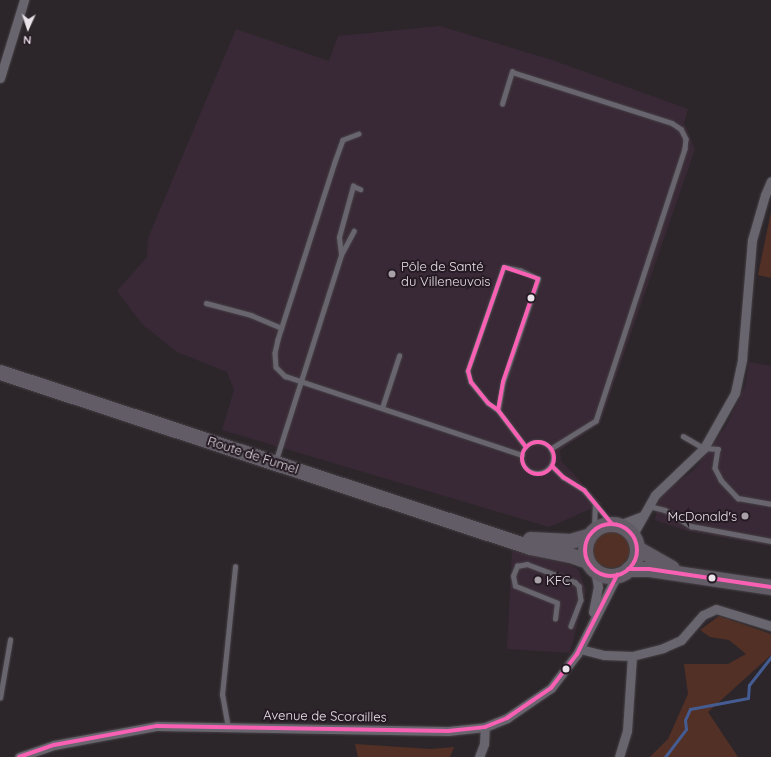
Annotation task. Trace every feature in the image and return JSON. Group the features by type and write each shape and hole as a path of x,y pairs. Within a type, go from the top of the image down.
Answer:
{"main road":[{"name":"Route de Fumel","path":"0,372 530,547 570,555 591,566"},
{"path":"690,575 653,559 615,524 591,533 585,544 591,566 604,575 623,572 690,575 771,587"},
{"name":"Route de Fumel","path":"505,538 570,541 591,533"},
{"path":"623,572 635,560 634,542"}],"street":[{"path":"0,78 24,0"},
{"path":"634,542 642,516 655,495 704,448 735,393 744,346 752,240 764,195 771,181"},
{"path":"615,524 642,516"},
{"name":"Avenue de Scorailles","path":"589,627 598,587 591,566"},
{"name":"Avenue de Scorailles","path":"19,757 54,745 157,726 448,731 485,727 527,706 551,688 580,649 589,627 623,572"},
{"path":"580,649 604,655 632,656 681,640 703,615 716,609 771,626"},
{"path":"620,757 627,731 632,656"},
{"path":"479,757 485,738 485,727"}],"lane":[{"path":"502,104 512,72 672,124 681,130 686,140 685,149 596,421 551,449"},
{"path":"359,134 342,140 281,328 275,353 276,367 284,376 522,455"},
{"path":"341,255 339,236 353,186 360,189"},
{"path":"275,462 341,255 354,231"},
{"path":"498,410 503,382 538,279 522,271 504,267 468,371 471,382 488,403 498,410 526,447"},
{"path":"206,303 251,315 281,328"},
{"path":"382,408 399,356"},
{"path":"683,436 704,448 718,449 715,468 721,480 738,498 771,504"},
{"path":"538,442 551,449 554,457 552,466 544,473 530,472 523,465 522,455 526,447 538,442"},
{"path":"552,466 563,477 584,490 595,505 615,524"},
{"path":"591,533 595,505"},
{"path":"649,506 665,510 691,526 771,541"},
{"path":"555,620 557,603 515,586 513,576 517,566 527,564 575,582 580,590 581,600 571,626"},
{"path":"228,728 222,695 235,567"},
{"path":"0,698 10,640"}],"shaded area":[{"name":"Pôle de Santé du Villeneuvois","path":"440,26 552,60 688,109 684,123 695,149 600,423 560,450 561,461 602,504 549,527 222,430 234,390 227,372 177,352 142,324 117,291 147,257 148,238 236,29 329,61 338,36"},
{"path":"771,212 771,278 758,275"},
{"path":"749,362 771,366 771,546 687,531 655,520 659,496 694,470 726,426 745,386"},
{"path":"607,530 615,530 625,535 629,542 629,556 625,563 615,568 607,568 597,563 595,560 592,553 592,545 597,535 600,533"},
{"path":"512,551 571,565 578,569 586,590 570,653 507,649"},
{"path":"719,616 771,634 771,655 708,712 738,757 650,757 668,739 688,694 684,664 728,664 746,654 729,640 710,637 700,630"},
{"path":"355,744 431,749 454,747 450,757 358,757"}],"waterway":[{"path":"665,757 686,729 685,720 690,709 748,698 749,685 771,657"}],"transit line":[{"path":"504,267 538,279 503,382 498,410 488,403 471,382 468,371 504,267"},
{"path":"498,410 526,447"},
{"path":"535,442 541,442 551,449 554,458 553,464 547,471 541,474 535,474 525,467 522,461 522,455 529,445 535,442"},
{"path":"552,466 563,477 584,490 612,524"},
{"path":"611,524 621,526 629,532 635,540 637,550 635,560 629,568 621,574 611,576 601,574 593,568 587,560 585,550 587,540 593,532 601,526 611,524"},
{"path":"628,569 649,569 771,587"},
{"path":"19,757 54,745 157,726 448,731 485,727 507,718 551,688 577,654 617,575"}],"place":[{"name":"Pôle de Santé du Villeneuvois","path":"392,274"},
{"name":"McDonald's","path":"745,516"},
{"name":"KFC","path":"538,580"}]}
